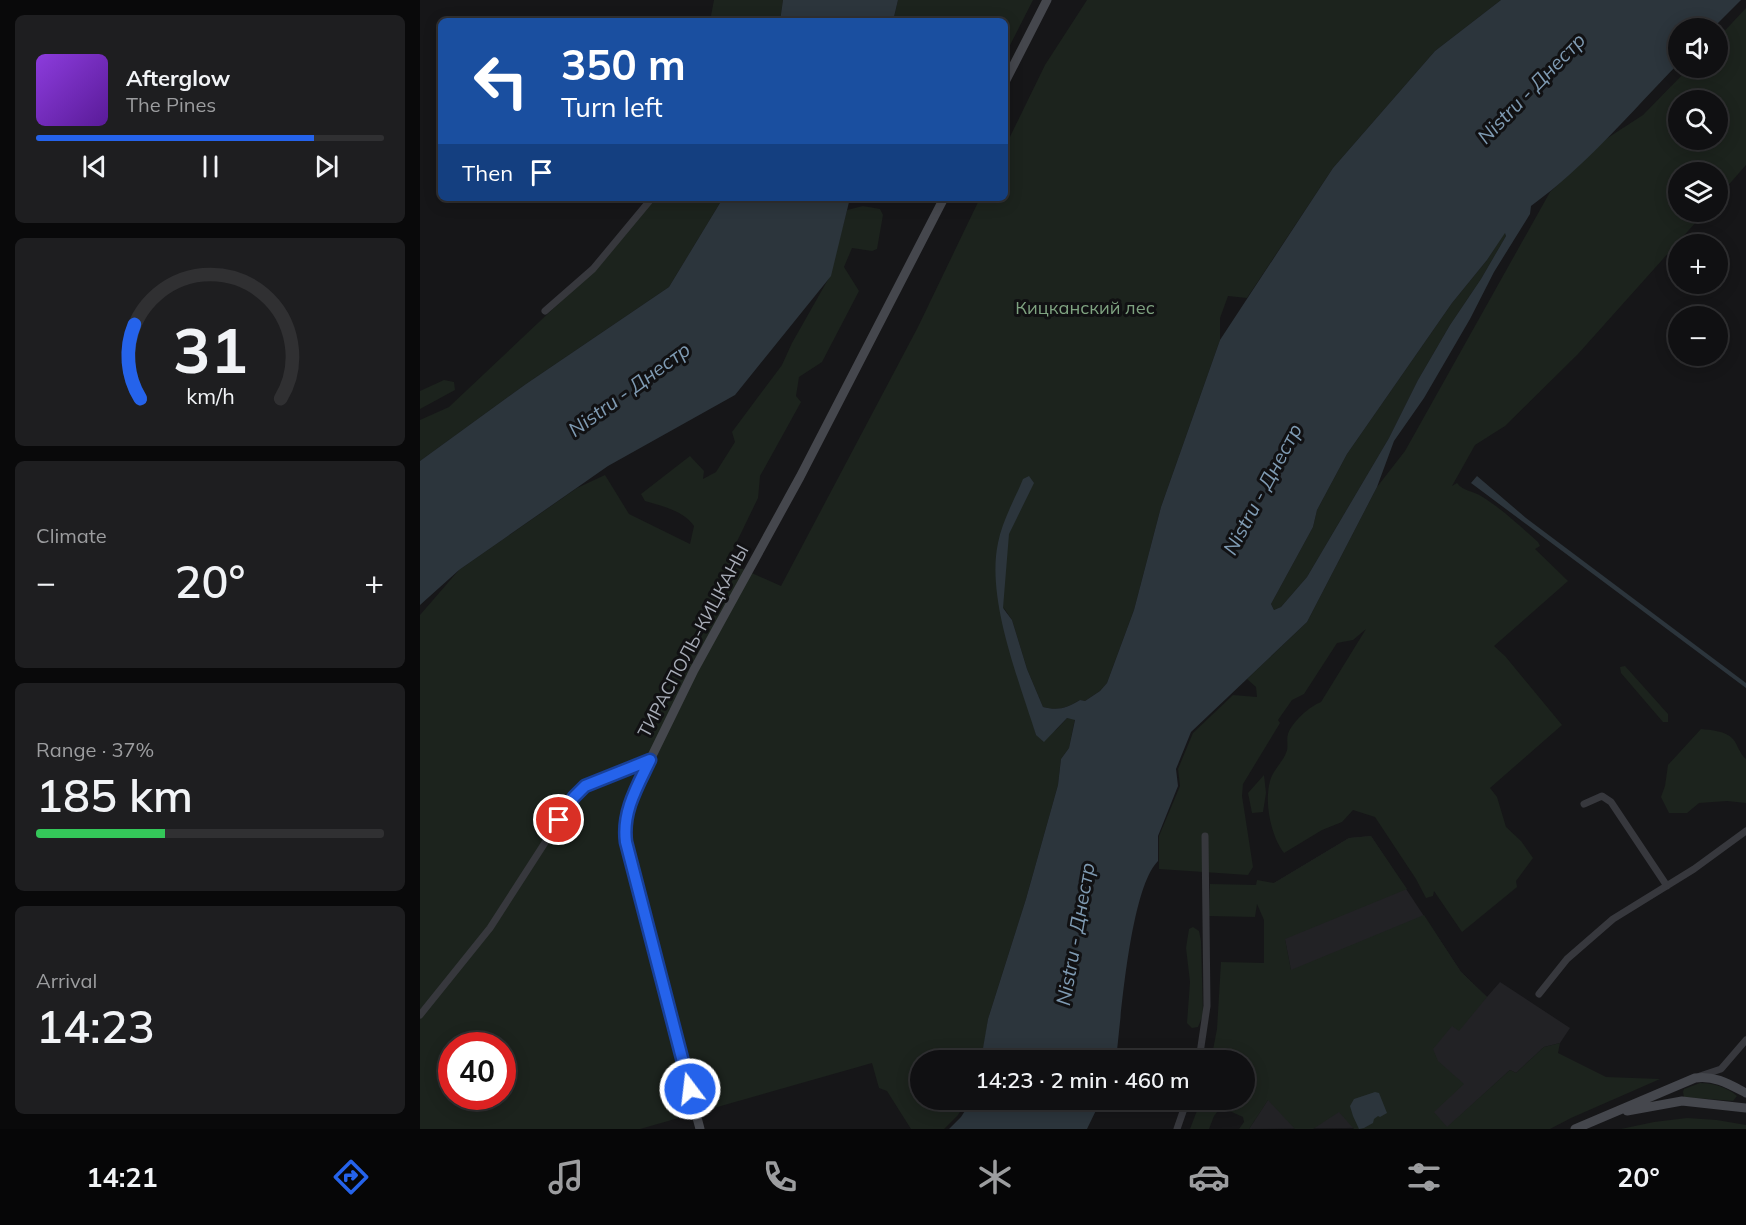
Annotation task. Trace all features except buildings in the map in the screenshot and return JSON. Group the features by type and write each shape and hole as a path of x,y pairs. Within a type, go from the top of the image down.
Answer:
{"street":[{"path":"1008,75 1047,0"},
{"path":"545,311 594,268 650,201"},
{"name":"ТИРАСПОЛЬ-КИЦКАНЫ","path":"700,1129 626,842 624,827 626,815 694,670 800,477 942,201"},
{"path":"420,1015 490,928 577,793 594,781 650,760"},
{"path":"1584,804 1602,796 1611,802 1667,886"},
{"path":"1539,993 1568,959 1613,919 1667,886 1745,833"},
{"path":"1200,1050 1207,1006 1205,836"},
{"path":"1575,1129 1678,1084 1721,1069 1746,1040"},
{"path":"1721,1069 1724,1081"},
{"path":"1607,1115 1682,1101 1741,1107 1744,1092 1711,1077 1695,1078"},
{"path":"1678,1084 1677,1094 1682,1101"},
{"path":"1177,1129 1184,1110"}],"shaded area":[{"path":"1371,836 1461,972 1487,997 1500,982 1570,1028 1560,1043 1544,1047 1516,1073 1510,1070 1448,1127 1249,1129 1305,1043 1274,883 1349,838"}],"green space":[{"path":"714,0 783,0 780,18 711,18"},
{"path":"898,0 1033,0 1008,49 1008,18 894,18"},
{"name":"Кицканский лес","path":"1087,0 1501,0 1435,51 1333,168 1247,298 1228,296 1220,318 1220,340 1161,507 1134,610 1107,683 1085,701 1080,700 1058,709 1043,707 1027,669 1012,620 1004,608 1036,735 1056,730 1067,718 1075,719 1069,748 1061,759 1058,785 1026,899 988,1019 983,1050 910,1050 910,1110 961,1110 958,1115 944,1129 911,1129 887,1091 879,1088 872,1063 640,1129 420,1129 420,615 459,570 577,488 605,475 629,514 690,544 694,526 690,521 672,510 645,501 641,494 690,456 704,471 703,479 716,472 735,442 732,432 782,365 830,276 847,210 863,206 880,209 883,215 877,249 872,251 852,248 844,267 859,291 822,362 799,377 796,396 801,402 760,476 758,498 727,562 781,586 918,327 979,201 1008,201 1008,141 1045,65"},
{"path":"1746,8 1746,165 1728,186 1728,162 1668,162 1668,222 1696,222 1685,234 1668,234 1668,253 1578,354 1505,426 1475,445 1452,486 1457,483 1504,512 1538,542 1540,546 1535,549 1568,581 1494,646 1505,656 1562,725 1490,788 1497,797 1506,827 1521,841 1533,858 1516,881 1517,887 1462,932 1434,891 1433,896 1426,898 1375,817 1353,810 1342,822 1322,830 1284,853 1279,846 1272,829 1268,809 1268,790 1271,777 1287,751 1288,734 1293,724 1302,715 1321,702 1366,629 1353,640 1337,643 1304,694 1292,700 1278,720 1280,723 1243,784 1242,796 1253,867 1248,875 1159,869 1159,836 1180,786 1178,769 1193,733 1233,695 1257,697 1256,687 1247,679 1307,622 1377,487 1405,451 1550,192 1606,139 1643,115 1679,78 1728,78 1728,27"},
{"path":"651,201 721,201 669,287 526,384 420,461 420,420 449,407 590,274"},
{"path":"1505,232 1506,236 1450,325 1418,380 1389,438 1307,577 1281,607 1274,610 1271,604 1313,527 1317,510 1347,454 1452,303 1487,260"},
{"path":"444,380 454,382 455,390 420,409 420,391"},
{"path":"1625,666 1668,714 1668,722 1663,722 1621,673 1620,667"},
{"path":"1701,729 1718,731 1730,736 1746,759 1746,803 1727,801 1699,803 1687,813 1669,813 1661,797 1668,765"},
{"path":"1264,775 1266,793 1263,812 1252,813 1248,793"},
{"path":"1371,836 1407,889 1285,939 1291,970 1424,915 1461,972 1487,997 1459,1031 1452,1026 1433,1049 1438,1061 1464,1084 1434,1112 1447,1127 1510,1070 1516,1073 1544,1047 1560,1043 1558,1053 1606,1077 1660,1079 1550,1129 1354,1129 1339,1112 1313,1129 1295,1129 1268,1100 1249,1129 1239,1129 1244,1122 1243,1117 1227,1110 1255,1110 1255,1050 1213,1050 1217,1029 1221,962 1264,963 1264,920 1257,904 1255,917 1209,916 1210,884 1256,885 1257,880 1274,883 1349,838"},
{"path":"1193,927 1199,931 1201,941 1203,1015 1198,1027 1192,1028 1187,1023 1190,982 1186,948 1189,929"},
{"path":"1700,1083 1720,1086 1737,1096 1733,1101 1684,1097 1684,1089"},
{"path":"1197,1110 1219,1110 1209,1129 1190,1129"},
{"path":"1687,1118 1746,1125 1746,1129 1621,1129 1654,1122"}],"water":[{"path":"783,0 898,0 894,18 780,18"},
{"name":"Nistru - Днестр","path":"1501,0 1741,0 1723,18 1668,18 1668,74 1571,174 1531,206 1530,214 1494,272 1470,319 1424,398 1394,441 1377,487 1307,622 1191,732 1176,769 1178,786 1158,836 1158,861 1148,876 1140,898 1128,955 1117,1050 983,1050 988,1019 1026,899 1058,785 1061,759 1069,748 1075,720 1067,718 1044,742 1036,735 1013,665 996,589 995,565 998,543 1006,518 1023,479 1029,476 1034,483 1009,534 1003,608 1012,620 1027,669 1043,707 1062,708 1080,700 1085,701 1107,683 1134,610 1161,507 1220,340 1333,168 1435,51","holes":["1505,233 1506,236 1450,325 1418,380 1389,438 1307,577 1281,607 1274,610 1271,604 1313,527 1317,510 1347,454 1452,303 1487,260"]},
{"name":"Nistru - Днестр","path":"721,201 849,201 831,276 735,395 608,466 459,570 420,605 420,461 526,384 669,287"},
{"path":"1477,476 1526,518 1746,683 1746,688 1471,483"},
{"path":"1375,1092 1379,1093 1387,1113 1378,1116 1373,1123 1359,1129 1350,1106 1354,1099"},
{"path":"966,1110 1096,1110 1087,1129 949,1129"}],"route":[{"path":"559,820 577,793 585,786 650,760 628,807 624,827 627,851 690,1089"}]}
